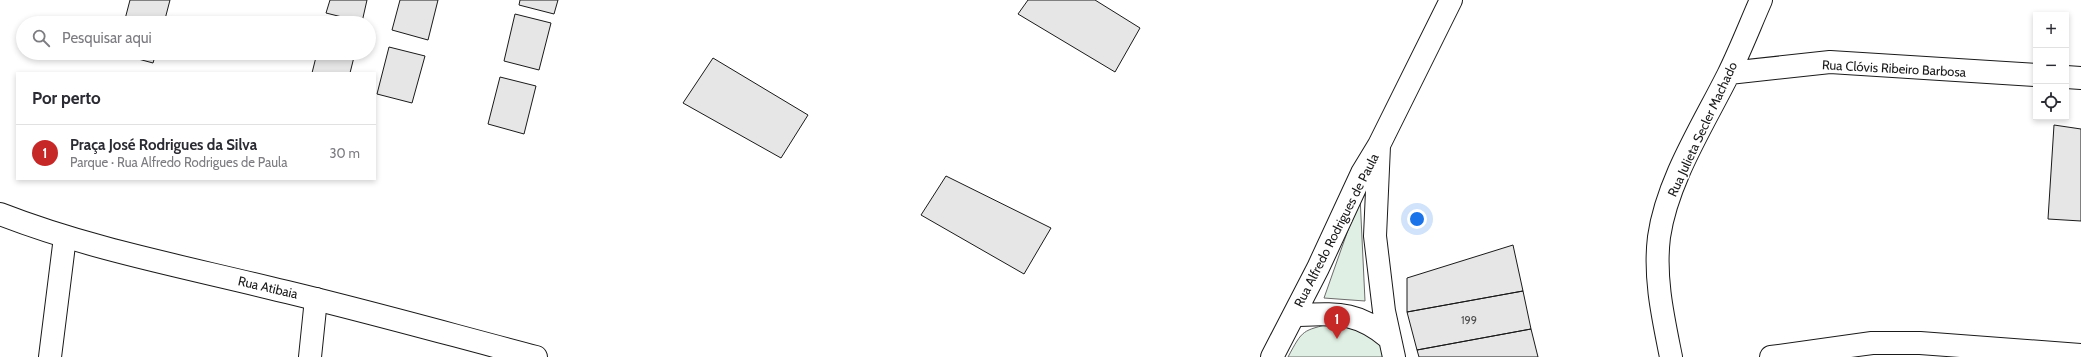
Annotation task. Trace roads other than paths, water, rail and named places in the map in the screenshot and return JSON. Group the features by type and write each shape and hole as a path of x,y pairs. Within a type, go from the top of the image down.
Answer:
{"street":[{"name":"Rua Alfredo Rodrigues de Paula","path":"1272,357 1318,268 1362,173 1379,145 1451,0"},
{"name":"Rua Julieta Secler Machado","path":"1671,357 1657,282 1659,236 1670,197 1688,153 1729,73 1761,0"},
{"name":"Rua Clóvis Ribeiro Barbosa","path":"1729,73 1830,62 2033,75"},
{"path":"2069,77 2081,78"},
{"name":"Rua Alfredo Rodrigues de Paula","path":"1379,145 1375,236 1384,311 1392,348"},
{"name":"Rua Atibaia","path":"0,214 65,237 164,263 316,299 536,357"},
{"path":"50,357 65,237"},
{"path":"310,357 316,299"},
{"name":"Rua Alfredo Rodrigues de Paula","path":"1294,315 1334,314 1354,317 1374,325 1392,348"},
{"path":"1771,357 1872,343 1913,343 2081,356"}],"place":[{"name":"Praça José Rodrigues da Silva","path":"1337,339"}]}
